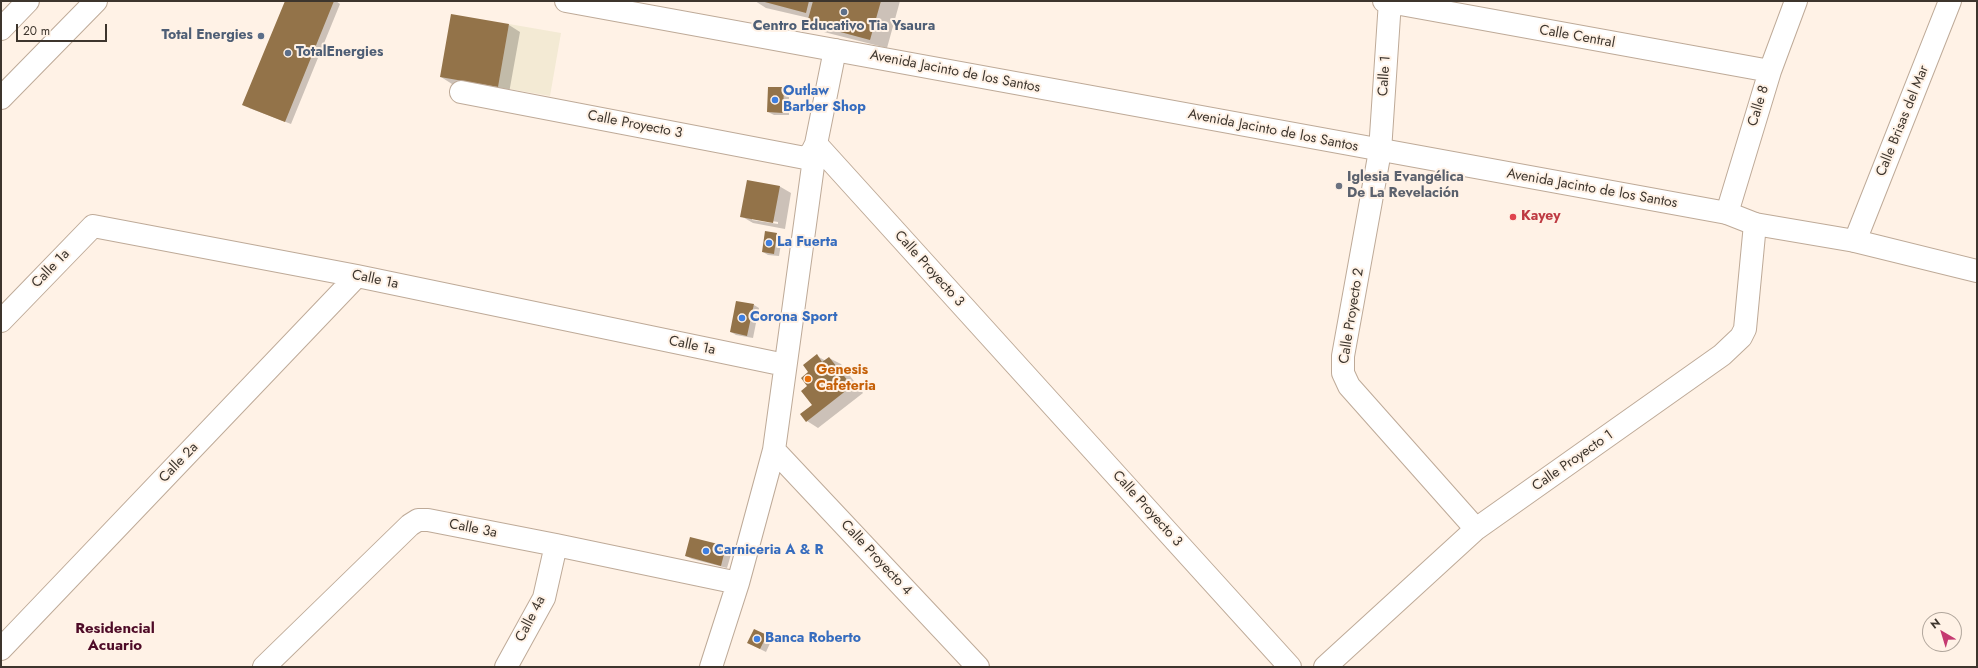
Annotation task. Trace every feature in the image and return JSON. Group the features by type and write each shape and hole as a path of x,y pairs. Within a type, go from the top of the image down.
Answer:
{"street":[{"path":"1,29 28,1"},
{"path":"1,98 96,1"},
{"name":"Avenida Jacinto de los Santos","path":"566,1 1380,151 1726,213 1755,224 1855,241 1977,271"},
{"name":"Calle 8","path":"1726,213 1770,71 1796,1"},
{"name":"Calle Brisas del Mar","path":"1855,241 1950,1"},
{"name":"Calle Central","path":"1388,2 1770,71"},
{"name":"Calle 1","path":"1380,151 1388,2"},
{"path":"711,667 738,583 774,450 816,144 835,50"},
{"name":"Calle Proyecto 3","path":"461,92 805,158 812,152 816,144 1290,667"},
{"name":"Calle Proyecto 2","path":"1380,151 1343,356 1343,372 1349,386 1476,529"},
{"name":"Calle Proyecto 1","path":"1325,667 1476,529 1722,355 1741,337 1745,329 1755,224"},
{"name":"Calle 1a","path":"1,321 93,226 357,276 785,365"},
{"name":"Calle 2a","path":"1,649 357,276"},
{"name":"Calle Proyecto 4","path":"774,450 978,667"},
{"name":"Calle 3a","path":"264,667 410,525 418,520 428,520 556,545 738,583"},
{"name":"Calle 4a","path":"506,667 544,598 556,545"}],"shaded area":[{"path":"509,24 561,33 550,96 498,87"}],"building":[{"name":"TotalEnergies","path":"285,1 334,1 285,122 242,105"},
{"path":"761,1 809,1 806,13"},
{"name":"Centro Educativo Tia Ysaura","path":"813,1 881,1 870,40 807,23"},
{"path":"451,14 509,24 498,87 440,77"},
{"name":"Outlaw Barber Shop","path":"768,87 784,87 783,113 767,112"},
{"path":"747,180 780,186 773,223 740,217"},
{"name":"La Fuerta","path":"765,231 777,233 774,254 762,252"},
{"name":"Corona Sport","path":"736,301 754,304 747,336 730,332"},
{"path":"817,354 822,362 829,357 852,386 806,422 800,414 812,405 801,391 807,386 801,378 808,372 803,365"},
{"name":"Carniceria A & R","path":"690,537 726,546 721,566 685,556"},
{"name":"Banca Roberto","path":"754,629 767,635 760,649 747,643"}],"place":[{"name":"Centro Educativo Tia Ysaura","path":"844,12"},
{"name":"Total Energies","path":"261,36"},
{"name":"TotalEnergies","path":"288,53"},
{"name":"Outlaw Barber Shop","path":"775,100"},
{"name":"Iglesia Evangélica De La Revelación","path":"1339,186"},
{"name":"Kayey","path":"1513,217"},
{"name":"La Fuerta","path":"769,243"},
{"name":"Corona Sport","path":"742,318"},
{"name":"Genesis Cafeteria","path":"808,379"},
{"name":"Carniceria A & R","path":"706,551"},
{"name":"Banca Roberto","path":"757,639"}],"district":[{"name":"Residencial Acuario","path":"115,638"}]}
